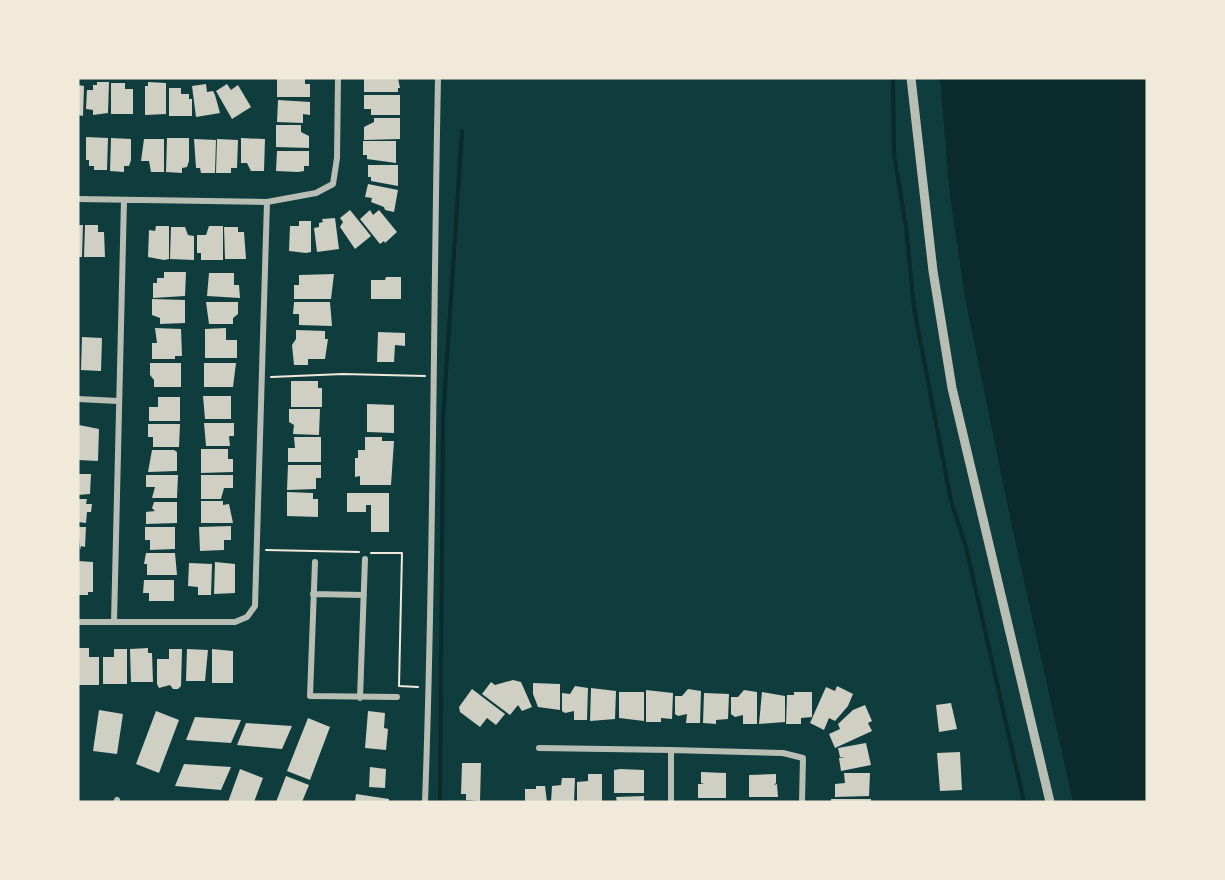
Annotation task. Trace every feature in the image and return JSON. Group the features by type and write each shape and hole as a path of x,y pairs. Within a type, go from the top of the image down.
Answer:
{"street":[{"path":"78,199 267,202 316,193 333,184 337,158 338,78"},
{"path":"425,802 429,687 431,376 438,78"},
{"path":"911,78 933,271 952,388 1050,802"},
{"path":"114,622 124,200"},
{"path":"78,622 235,622 247,618 253,611 256,601 267,202"},
{"path":"78,399 118,401"},
{"path":"360,698 365,559"},
{"path":"315,562 310,696 397,697"},
{"path":"313,594 364,596"},
{"path":"539,748 783,753 803,758 802,802"},
{"path":"671,750 671,802"}],"path":[{"path":"262,377 343,374 431,376"}],"water":[{"path":"936,78 1147,78 1147,802 1069,802 986,441 948,182"}],"pier":[{"path":"933,78 940,78 954,244 1010,517 1073,802 1066,802 1056,773 1037,673 983,442 945,183"}],"building":[{"path":"277,78 305,78 305,84 310,84 310,97 277,97"},
{"path":"398,78 400,88 398,92 364,92 364,79"},
{"path":"97,82 109,82 108,113 93,115 93,110 86,109 87,90 93,90 93,85 97,85"},
{"path":"148,82 166,83 166,114 145,115 145,86 148,86"},
{"path":"111,83 125,83 125,89 133,89 133,114 111,114"},
{"path":"206,84 207,92 213,91 215,95 220,113 196,117 192,86"},
{"path":"227,84 231,90 238,85 251,107 232,119 216,91"},
{"path":"78,85 84,86 83,116 78,115"},
{"path":"169,88 181,88 181,94 189,94 189,99 192,99 192,116 169,116"},
{"path":"364,95 400,95 400,115 371,115 371,109 364,109"},
{"path":"278,100 310,102 310,115 303,114 303,123 277,122"},
{"path":"374,118 400,118 400,139 364,140 364,127 374,122"},
{"path":"276,125 301,125 301,132 309,136 309,148 276,147"},
{"path":"86,137 108,138 107,170 94,170 94,166 89,166 89,160 86,160"},
{"path":"111,138 131,139 131,160 129,166 124,166 124,172 110,171"},
{"path":"167,138 189,138 189,161 187,167 182,168 182,173 166,172"},
{"path":"241,138 265,139 264,171 251,171 247,163 241,163"},
{"path":"144,139 164,139 164,172 151,172 149,161 141,161"},
{"path":"194,139 216,140 215,173 201,173 200,168 196,168"},
{"path":"217,139 238,140 237,168 231,168 231,173 216,173"},
{"path":"363,141 396,141 396,163 367,159 367,155 363,155"},
{"path":"277,151 309,151 309,166 304,166 304,171 298,172 276,171"},
{"path":"368,165 398,165 398,186 371,181 371,177 368,177"},
{"path":"368,184 398,190 394,212 385,210 384,207 371,202 372,198 365,197"},
{"path":"350,210 371,236 355,249 340,227 343,222 340,218"},
{"path":"370,210 373,215 379,210 397,232 385,243 384,241 380,244 360,219"},
{"path":"335,218 339,249 317,252 314,228 319,227 319,223 323,222 322,219"},
{"path":"299,221 311,221 311,252 289,251 290,226 299,226"},
{"path":"78,225 83,225 82,257 78,257"},
{"path":"85,225 98,225 98,232 104,232 105,257 84,257"},
{"path":"156,226 169,226 169,259 148,257 149,230 155,231"},
{"path":"209,226 223,226 223,260 201,260 201,253 197,253 197,235 206,235"},
{"path":"171,227 185,227 188,235 194,236 194,260 170,259"},
{"path":"224,227 238,227 238,232 244,232 246,259 225,259"},
{"path":"164,272 186,272 185,296 153,298 153,283 157,283 157,278 164,278"},
{"path":"209,273 234,273 234,285 239,285 240,298 207,296"},
{"path":"334,274 331,299 294,299 294,285 299,285 299,275"},
{"path":"386,277 401,277 401,299 371,299 371,280 385,280"},
{"path":"152,299 185,300 185,323 160,324 160,318 152,315"},
{"path":"206,302 238,302 238,314 233,318 233,324 209,324"},
{"path":"294,302 330,302 332,326 299,325 299,314 293,314"},
{"path":"155,328 181,329 182,356 175,356 175,359 152,359 152,343 157,343"},
{"path":"226,328 226,340 237,340 237,358 205,358 205,329"},
{"path":"296,330 325,331 325,339 328,339 325,359 308,359 308,365 294,365 292,345 296,339"},
{"path":"378,332 405,333 405,346 395,345 394,362 377,362"},
{"path":"82,337 102,338 101,371 81,370"},
{"path":"150,363 181,363 181,387 154,387 154,380 150,375"},
{"path":"204,363 236,363 233,387 204,387"},
{"path":"291,381 318,381 318,388 322,388 322,407 291,407"},
{"path":"203,396 231,396 231,419 205,419"},
{"path":"158,397 180,397 180,421 149,421 149,407 158,407"},
{"path":"367,404 394,405 394,433 367,432"},
{"path":"289,409 320,409 319,435 293,434 294,425 289,422"},
{"path":"204,423 234,423 234,436 229,436 230,446 206,446"},
{"path":"148,424 180,424 179,447 153,447 153,437 148,437"},
{"path":"79,425 99,429 98,461 78,460"},
{"path":"294,437 321,437 321,462 288,462 288,448 295,448"},
{"path":"365,437 382,437 382,441 394,441 391,485 360,485 360,476 355,477 355,458 358,458 358,450 365,450"},
{"path":"201,449 228,449 228,459 233,459 233,472 201,473"},
{"path":"152,450 177,452 177,471 148,472"},
{"path":"288,465 321,465 321,478 316,478 316,489 287,490"},
{"path":"78,474 91,474 90,494 78,495"},
{"path":"146,475 178,475 177,498 152,498 155,487 146,487"},
{"path":"201,475 233,475 233,488 224,488 221,499 201,499"},
{"path":"287,492 313,493 313,499 318,499 318,517 287,516"},
{"path":"347,493 389,493 389,532 371,532 371,505 366,505 366,512 347,512"},
{"path":"78,499 87,499 86,504 92,504 91,512 87,512 86,523 78,522"},
{"path":"201,501 223,501 223,505 229,504 233,523 201,523"},
{"path":"154,502 177,502 177,523 146,524 146,512 155,511 152,508"},
{"path":"231,526 231,540 224,540 224,550 200,551 199,527"},
{"path":"78,527 86,527 85,547 81,546 80,550"},
{"path":"145,527 175,527 175,549 150,550 150,540 145,540"},
{"path":"146,553 175,553 177,575 147,575 147,564 144,564"},
{"path":"78,561 93,562 93,592 88,592 88,595 78,595"},
{"path":"215,562 235,564 235,593 214,594"},
{"path":"189,563 212,564 211,595 198,595 198,587 188,586"},
{"path":"144,580 174,580 174,601 149,601 149,593 143,593"},
{"path":"78,648 89,648 89,657 99,657 99,685 78,685"},
{"path":"148,648 148,653 152,653 153,682 131,682 130,649"},
{"path":"114,649 127,649 127,684 103,684 103,657 114,657"},
{"path":"169,649 182,649 181,686 178,689 173,689 170,685 159,688 157,684 157,659 169,659"},
{"path":"187,649 208,650 205,681 186,681"},
{"path":"212,649 233,651 233,683 212,683"},
{"path":"513,680 521,682 532,707 522,711 518,705 510,715 482,694 491,682 495,685"},
{"path":"533,683 560,684 560,710 538,707 533,694"},
{"path":"575,686 588,688 587,720 574,720 574,711 565,713 562,711 562,693 570,694"},
{"path":"837,686 853,694 848,706 835,721 829,718 824,730 810,723 826,687 835,691"},
{"path":"591,688 616,691 615,719 590,721"},
{"path":"472,689 505,714 496,725 487,718 480,727 460,712 459,707"},
{"path":"688,689 701,691 700,723 686,723 687,714 678,716 675,714 675,696 682,696"},
{"path":"646,690 673,693 672,719 661,718 661,722 646,722"},
{"path":"744,690 757,692 757,724 743,724 743,715 735,717 731,714 731,697 738,697"},
{"path":"619,692 644,692 644,721 619,718"},
{"path":"762,692 785,696 785,722 759,724"},
{"path":"794,692 812,692 812,717 801,718 801,724 786,724 787,695 794,695"},
{"path":"704,693 729,694 728,719 716,720 716,724 703,723"},
{"path":"951,703 957,729 939,732 936,705"},
{"path":"865,705 872,721 868,723 872,731 835,748 829,734 840,729 838,724 853,710"},
{"path":"99,710 123,714 117,754 93,751"},
{"path":"156,711 179,720 159,773 136,764"},
{"path":"368,711 385,713 384,728 388,729 386,750 365,748"},
{"path":"195,717 241,720 231,743 186,740"},
{"path":"308,718 330,727 310,780 287,771"},
{"path":"246,723 292,726 282,749 237,745"},
{"path":"866,743 871,765 841,771 839,758 845,757 840,757 838,748"},
{"path":"960,752 962,790 940,791 937,753"},
{"path":"462,763 481,763 480,801 466,800 466,794 461,794"},
{"path":"184,764 231,767 221,790 175,786"},
{"path":"370,767 386,769 385,788 369,787"},
{"path":"240,769 263,778 254,802 228,802"},
{"path":"614,770 644,770 644,793 614,793"},
{"path":"701,772 726,773 726,798 698,798 698,784 704,784 701,783"},
{"path":"844,773 870,773 869,796 835,797 835,784 845,783"},
{"path":"588,774 602,774 602,802 577,802 577,782 588,781"},
{"path":"776,774 774,785 777,784 778,797 749,797 749,775"},
{"path":"286,776 309,785 302,802 276,802"},
{"path":"562,778 575,778 574,802 551,802 552,786 561,785"},
{"path":"536,786 545,786 547,802 525,802 525,789 536,789"},
{"path":"356,794 389,799 389,802 355,802"},
{"path":"644,796 644,802 617,802 616,797"},
{"path":"831,799 871,799 871,802 831,802"}],"waterway":[{"path":"893,78 894,154 906,227 914,308 951,501 966,547 1024,802"},
{"path":"440,802 443,419 462,131"}]}
